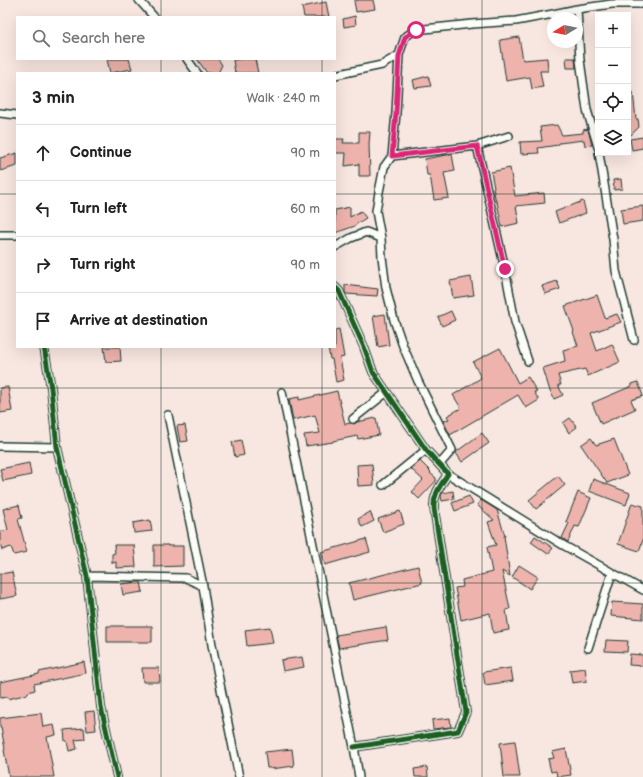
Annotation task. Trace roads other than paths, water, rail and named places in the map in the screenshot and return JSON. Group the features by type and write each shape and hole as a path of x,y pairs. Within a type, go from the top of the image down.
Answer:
{"street":[{"path":"139,0 156,15"},
{"path":"440,464 452,450 418,381 394,320 386,288 381,238 376,211 384,167 392,156 399,56 405,37 416,30 516,21 612,4 643,4"},
{"path":"577,9 580,60 587,110 595,137"},
{"path":"336,75 382,65 399,56"},
{"path":"187,60 196,72"},
{"path":"0,113 16,115"},
{"path":"392,156 477,146 508,136"},
{"path":"477,146 516,322 528,361"},
{"path":"599,156 613,239 616,271 634,340"},
{"path":"336,246 366,232 381,238"},
{"path":"0,235 16,235"},
{"path":"336,288 339,291 364,347 373,372 426,450 448,474 563,545 643,590"},
{"path":"44,348 51,388 57,447 87,576 101,707 116,777"},
{"path":"282,392 359,777"},
{"path":"353,419 387,392"},
{"path":"168,415 203,586 212,645 239,777"},
{"path":"0,446 57,447"},
{"path":"383,485 426,450"},
{"path":"354,747 458,731 466,712 434,508 436,495 448,474"},
{"path":"588,648 612,573"},
{"path":"87,576 186,578 203,586"}]}
